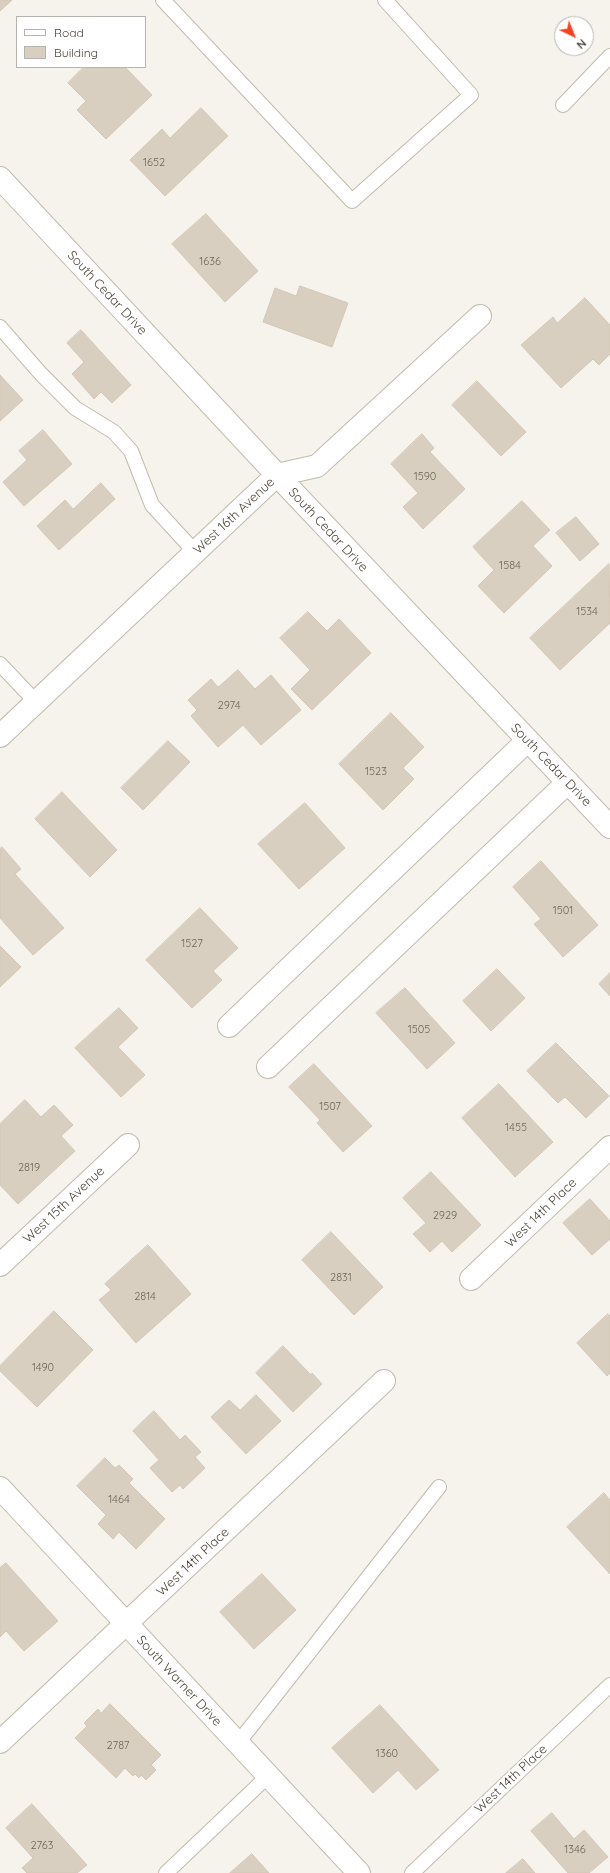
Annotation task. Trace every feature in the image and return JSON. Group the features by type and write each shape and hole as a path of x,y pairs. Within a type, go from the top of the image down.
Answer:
{"street":[{"name":"South Cedar Drive","path":"0,178 277,475 610,827"},
{"name":"West 16th Avenue","path":"0,736 277,475 317,466 480,316"},
{"path":"229,1026 528,740"},
{"path":"268,1067 568,782"},
{"name":"West 15th Avenue","path":"0,1265 128,1145"},
{"name":"West 14th Place","path":"471,1279 610,1147"},
{"name":"West 14th Place","path":"0,1742 384,1381"},
{"name":"South Warner Drive","path":"0,1488 126,1625 359,1873"}],"lane":[{"path":"163,0 352,201 471,95 385,0"},
{"path":"563,105 610,56"},
{"path":"0,327 41,374 75,408 114,432 130,451 152,505 195,552"},
{"path":"0,664 36,702"},
{"path":"238,1743 439,1486"},
{"name":"West 14th Place","path":"412,1873 610,1685"},
{"path":"166,1873 268,1776"}],"building":[{"path":"0,0 12,0 0,11"},
{"path":"83,68 126,68 152,95 106,139 77,110 86,101 68,83"},
{"path":"201,108 228,136 165,196 130,160 162,129 170,138"},
{"path":"206,214 258,271 225,302 172,244"},
{"path":"300,286 348,303 332,347 263,322 275,288 296,296"},
{"path":"585,298 610,325 610,354 599,365 593,359 561,388 521,345 553,317 557,323"},
{"path":"81,330 131,385 112,403 101,392 94,399 72,374 84,362 67,343"},
{"path":"0,375 23,400 0,421"},
{"path":"477,381 526,432 501,456 452,405"},
{"path":"43,430 72,464 24,506 3,482 27,460 19,451"},
{"path":"422,434 434,448 430,452 465,489 423,529 403,507 418,493 391,464"},
{"path":"101,483 115,499 59,550 37,526 65,500 73,509"},
{"path":"522,501 550,530 533,546 552,566 504,613 478,586 494,570 473,547"},
{"path":"576,517 599,544 580,561 556,533"},
{"path":"609,564 610,623 560,670 530,638"},
{"path":"308,612 327,631 339,619 371,653 312,710 291,689 310,670 280,638"},
{"path":"238,670 255,689 271,675 301,710 261,745 243,725 218,747 191,716 197,710 188,700 211,679 218,687"},
{"path":"391,713 424,747 403,768 414,779 383,810 339,764"},
{"path":"168,741 190,762 143,810 121,788"},
{"path":"62,792 117,850 90,877 35,819"},
{"path":"305,803 345,848 299,889 258,844"},
{"path":"2,847 21,869 15,874 64,928 33,955 0,918 0,849"},
{"path":"541,861 598,925 563,957 534,924 541,919 513,887"},
{"path":"200,908 238,948 213,971 222,980 192,1008 146,960"},
{"path":"0,946 21,967 0,987"},
{"path":"497,969 525,998 491,1031 463,1001"},
{"path":"610,973 610,996 599,984"},
{"path":"405,988 455,1043 427,1069 376,1013"},
{"path":"119,1008 138,1028 118,1047 145,1075 121,1097 75,1048"},
{"path":"556,1043 609,1096 586,1118 565,1097 558,1103 527,1071"},
{"path":"314,1064 372,1126 343,1152 317,1123 320,1120 289,1087"},
{"path":"499,1084 553,1142 515,1177 462,1118"},
{"path":"25,1100 41,1117 54,1105 73,1125 61,1136 75,1151 18,1204 0,1185 0,1124"},
{"path":"431,1172 481,1225 452,1252 442,1241 430,1252 413,1234 426,1223 403,1198"},
{"path":"590,1199 610,1221 610,1239 592,1255 563,1223"},
{"path":"331,1232 383,1287 354,1315 302,1260"},
{"path":"148,1245 191,1294 136,1343 99,1300 111,1290 105,1284"},
{"path":"54,1311 93,1350 37,1407 0,1371 0,1366"},
{"path":"608,1314 610,1316 610,1373 607,1376 577,1343"},
{"path":"283,1346 311,1375 312,1373 322,1384 293,1412 256,1373"},
{"path":"256,1395 281,1421 246,1454 211,1417 229,1400 240,1410"},
{"path":"154,1411 180,1440 185,1435 201,1452 195,1457 205,1468 183,1489 180,1485 172,1492 150,1468 159,1460 133,1431"},
{"path":"105,1458 115,1468 119,1465 133,1479 129,1483 165,1519 136,1549 119,1532 113,1539 98,1524 106,1515 77,1486"},
{"path":"604,1493 610,1500 610,1574 567,1527"},
{"path":"6,1563 58,1621 24,1651 6,1631 0,1637 0,1568"},
{"path":"262,1574 296,1610 254,1649 220,1612"},
{"path":"110,1704 161,1755 151,1765 156,1770 146,1780 141,1775 139,1778 135,1774 133,1776 125,1768 116,1778 75,1738 87,1726 84,1723 98,1709 101,1713"},
{"path":"380,1705 439,1770 416,1790 398,1770 373,1793 332,1748"},
{"path":"32,1804 87,1865 77,1873 27,1873 22,1868 33,1858 6,1828"},
{"path":"552,1813 574,1839 584,1830 608,1857 589,1873 568,1873 531,1831"},
{"path":"252,1854 269,1873 230,1873"},
{"path":"523,1859 535,1873 506,1873"}]}
